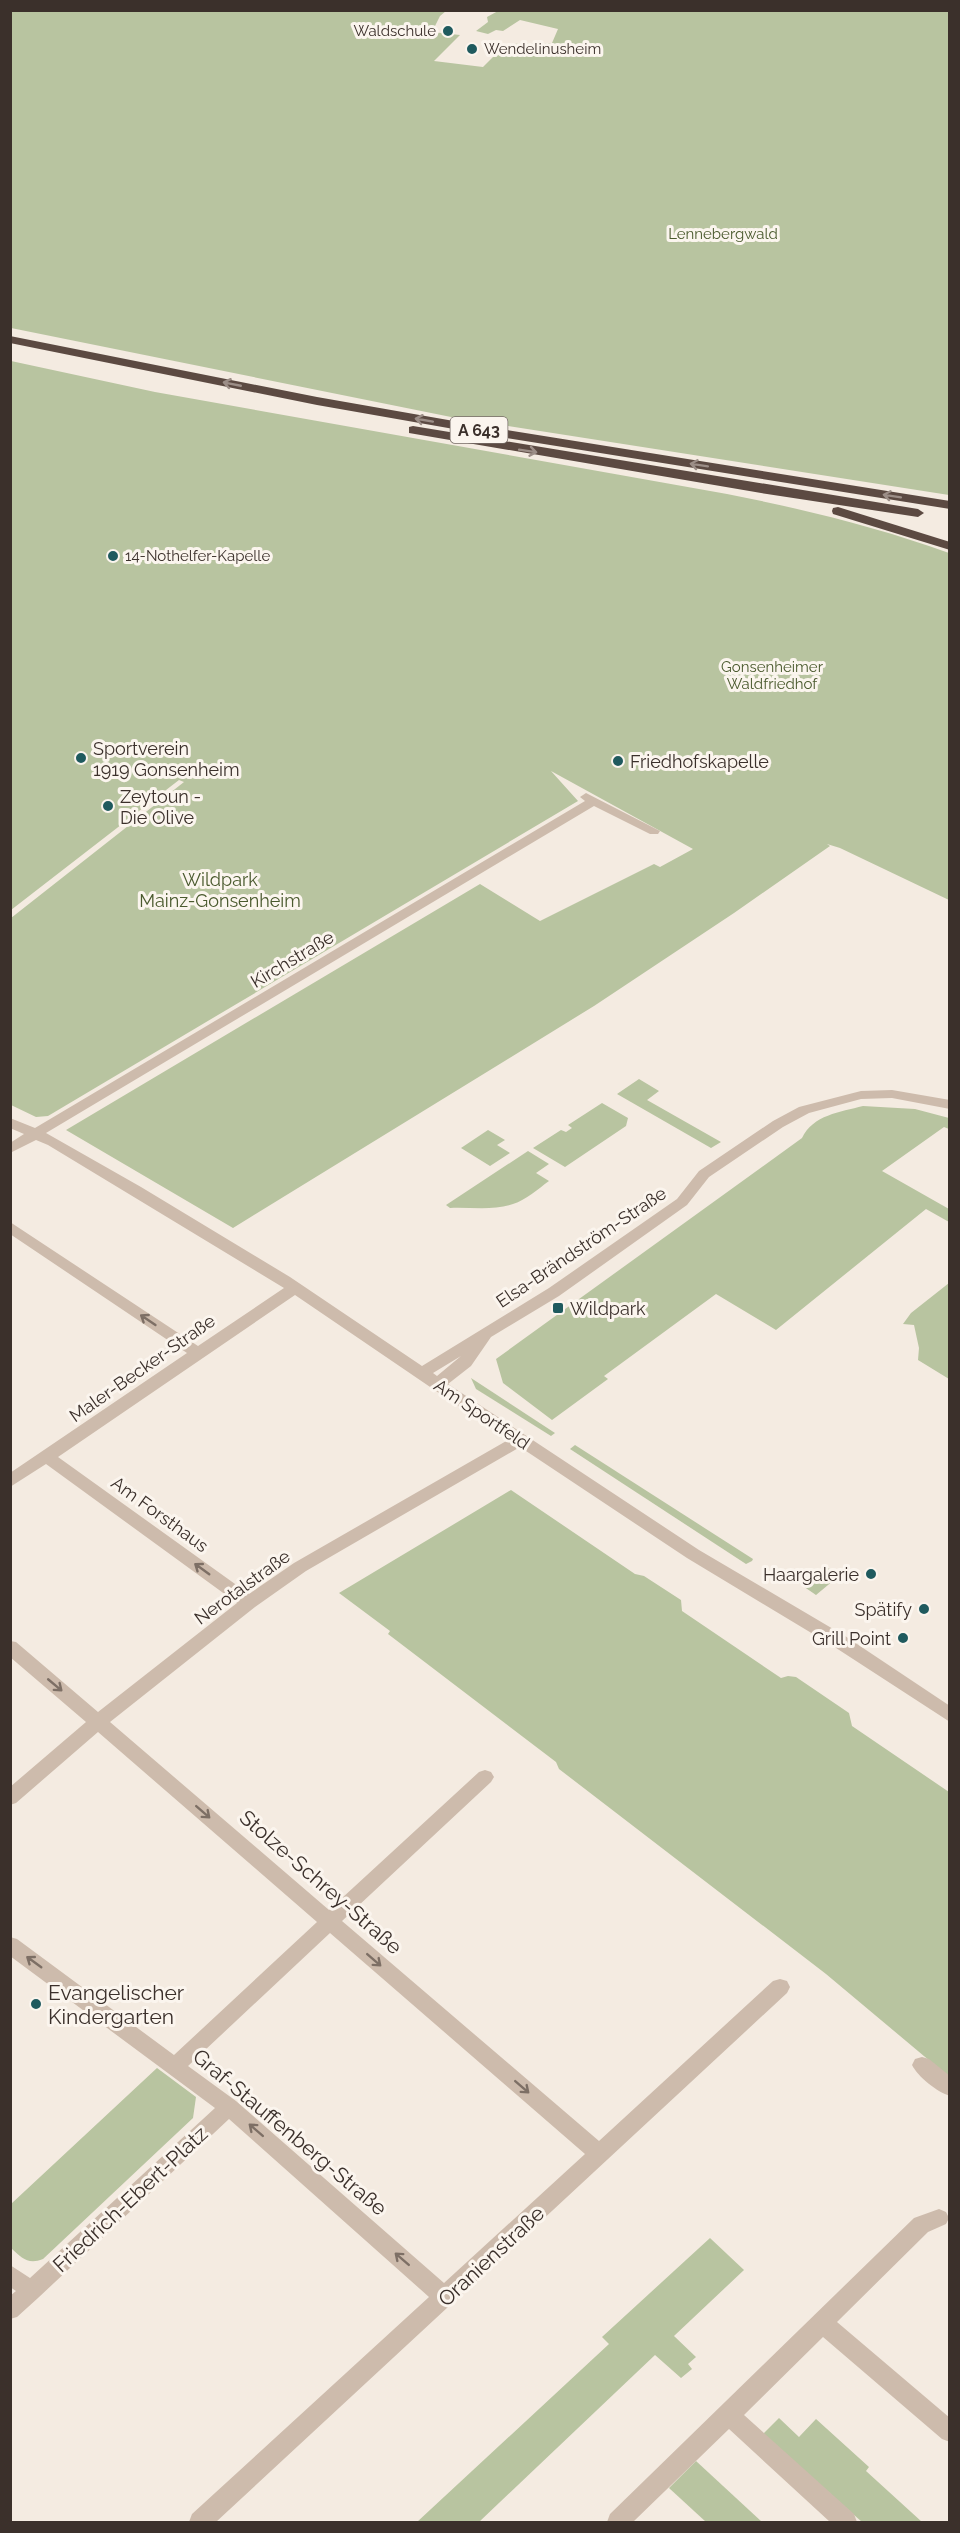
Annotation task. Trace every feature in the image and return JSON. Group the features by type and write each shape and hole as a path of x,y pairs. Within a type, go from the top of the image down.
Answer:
{"highway":[{"name":"A 643","path":"10,339 317,401 950,505"},
{"name":"A 643","path":"174,385 471,441 950,518"},
{"path":"767,490 950,546"}],"street":[{"name":"Kirchstraße","path":"10,1149 590,799 654,831"},
{"name":"Elsa-Brändström-Straße","path":"422,1373 554,1292 682,1202 704,1174 778,1124 804,1110 861,1095 932,1100 950,1106"},
{"name":"Am Sportfeld","path":"10,1122 36,1133 136,1190 294,1288 693,1554 830,1636 950,1715"},
{"path":"10,1227 197,1353"},
{"name":"Maler-Becker-Straße","path":"10,1481 294,1288"},
{"name":"Elsa-Brändström-Straße","path":"438,1384 466,1362 470,1354 490,1333"},
{"name":"Nerotalstraße","path":"10,1798 99,1721 249,1603 300,1567 520,1440"},
{"name":"Am Forsthaus","path":"47,1457 249,1603"},
{"name":"Stolze-Schrey-Straße","path":"10,1647 99,1721 600,2154"},
{"path":"176,2066 485,1778"},
{"name":"Graf-Stauffenberg-Straße","path":"10,1945 229,2107 446,2298"},
{"name":"Oranienstraße","path":"200,2523 780,1987"},
{"path":"922,2065 950,2088"},
{"name":"Friedrich-Ebert-Platz","path":"10,2310 229,2107"},
{"path":"618,2523 921,2225 939,2218"},
{"path":"10,2274 31,2291"},
{"path":"821,2322 950,2432"},
{"path":"729,2415 846,2523"}],"green space":[{"name":"Lennebergwald","path":"10,11 446,11 440,16 432,32 460,35 434,61 483,67 506,44 552,43 558,29 520,20 503,31 496,30 488,34 476,31 488,22 487,17 498,11 949,11 949,495 451,417 11,328"},
{"path":"11,361 155,392 727,494 812,512 949,553 949,900 827,844 830,846 594,1006 233,1228 66,1130 480,884 540,921 654,864 660,867 693,849 551,771 578,801 48,1116 36,1117 11,1105 11,918 184,782 179,780 11,910"},
{"path":"639,1079 659,1091 647,1100 721,1142 711,1148 617,1094"},
{"path":"602,1103 628,1118 626,1126 565,1167 533,1148 561,1130 566,1132 572,1128 568,1125"},
{"path":"863,1106 915,1109 949,1118 949,1129 944,1127 882,1171 949,1209 949,1222 926,1209 776,1330 716,1294 604,1376 608,1379 552,1420 503,1383 496,1359 802,1138 807,1130 820,1119"},
{"path":"488,1130 505,1140 497,1145 510,1153 490,1166 461,1148"},
{"path":"528,1151 549,1164 536,1173 549,1181 527,1197 513,1204 498,1207 450,1208 446,1205"},
{"path":"949,1283 949,1379 918,1360 919,1348 914,1325 903,1324 911,1313"},
{"path":"471,1378 555,1433 551,1436 476,1389"},
{"path":"575,1445 753,1559 752,1561 746,1564 570,1449"},
{"path":"511,1490 635,1574 644,1576 681,1600 682,1611 781,1678 796,1677 849,1713 852,1726 949,1792 949,2077 826,1974 559,1769 556,1762 388,1634 390,1631 339,1593"},
{"path":"826,1567 840,1575 816,1595 781,1571 791,1572 808,1582"},
{"path":"157,2068 196,2097 193,2118 43,2259 29,2261 22,2257 11,2248 11,2204"},
{"path":"710,2238 744,2270 674,2336 696,2357 688,2364 692,2369 681,2378 655,2355 479,2522 417,2522 609,2344 602,2337"},
{"path":"779,2418 799,2437 816,2419 869,2467 866,2471 922,2522 862,2522 763,2434"},
{"path":"696,2461 762,2522 706,2522 669,2488"}],"place":[{"name":"Waldschule","path":"448,31"},
{"name":"Wendelinusheim","path":"472,49"},
{"name":"14-Nothelfer-Kapelle","path":"113,556"},
{"name":"Sportverein 1919 Gonsenheim","path":"81,758"},
{"name":"Friedhofskapelle","path":"618,761"},
{"name":"Zeytoun - Die Olive","path":"108,806"},
{"name":"Wildpark","path":"558,1308"},
{"name":"Haargalerie","path":"871,1574"},
{"name":"Spätify","path":"924,1609"},
{"name":"Grill Point","path":"903,1638"},
{"name":"Evangelischer Kindergarten","path":"36,2004"}],"park label":[{"name":"Gonsenheimer Waldfriedhof","path":"772,676"},
{"name":"Wildpark Mainz-Gonsenheim","path":"220,889"}]}
